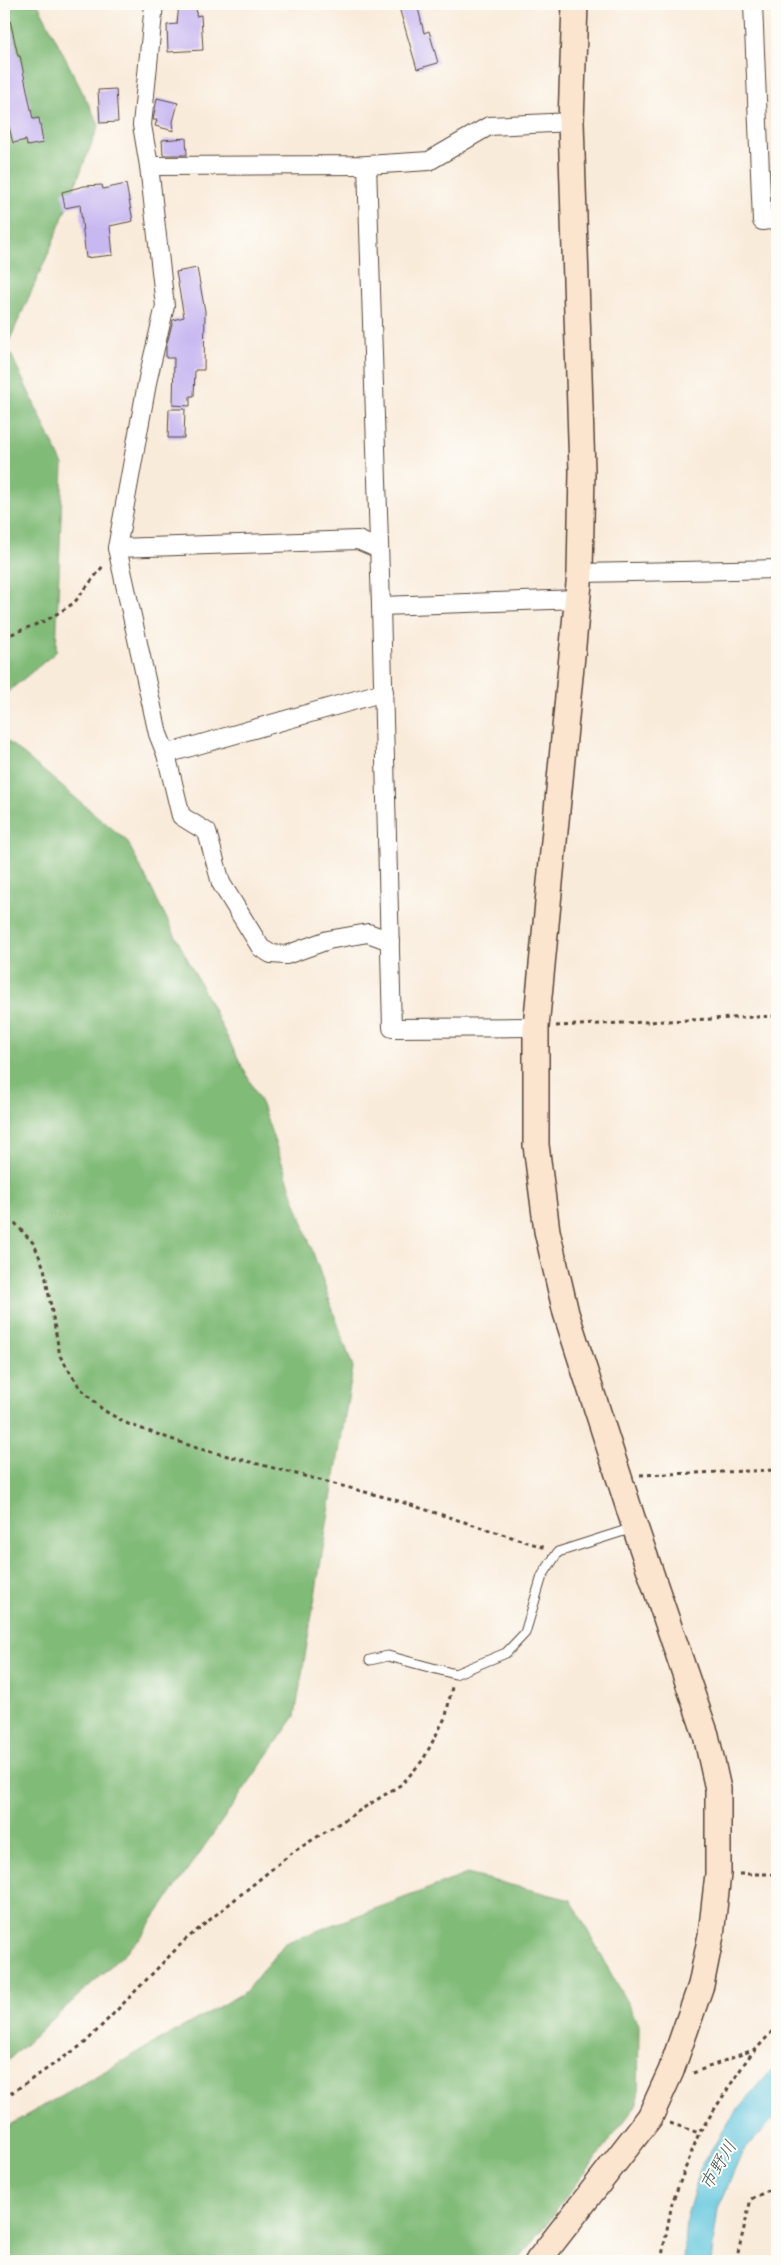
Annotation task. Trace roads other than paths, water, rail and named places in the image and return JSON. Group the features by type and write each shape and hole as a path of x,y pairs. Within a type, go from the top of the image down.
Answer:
{"street":[{"path":"154,4 142,125 150,166 165,306 148,378 118,548 158,734 166,754 181,816 208,832 222,883 261,948 271,954 286,955 328,940 368,933 390,941"},
{"path":"538,2261 650,2117 668,2076 701,1985 711,1935 718,1874 718,1789 706,1735 635,1527 566,1313 547,1231 536,1145 536,1027 580,573 582,471 572,122 575,4"},
{"path":"753,4 762,221 777,219"},
{"path":"150,166 367,165 429,161 489,126 572,122"},
{"path":"367,165 380,549 392,1028 536,1027"},
{"path":"118,548 358,540 380,549"},
{"path":"580,573 777,569"},
{"path":"381,606 578,598"},
{"path":"166,754 384,692"}],"lane":[{"path":"370,1660 388,1656 455,1674 506,1653 525,1633 542,1576 558,1552 635,1527"}],"water":[{"name":"市野川","path":"777,2064 777,2115 742,2153 718,2209 711,2261 683,2261 686,2219 702,2164 734,2114"}]}
